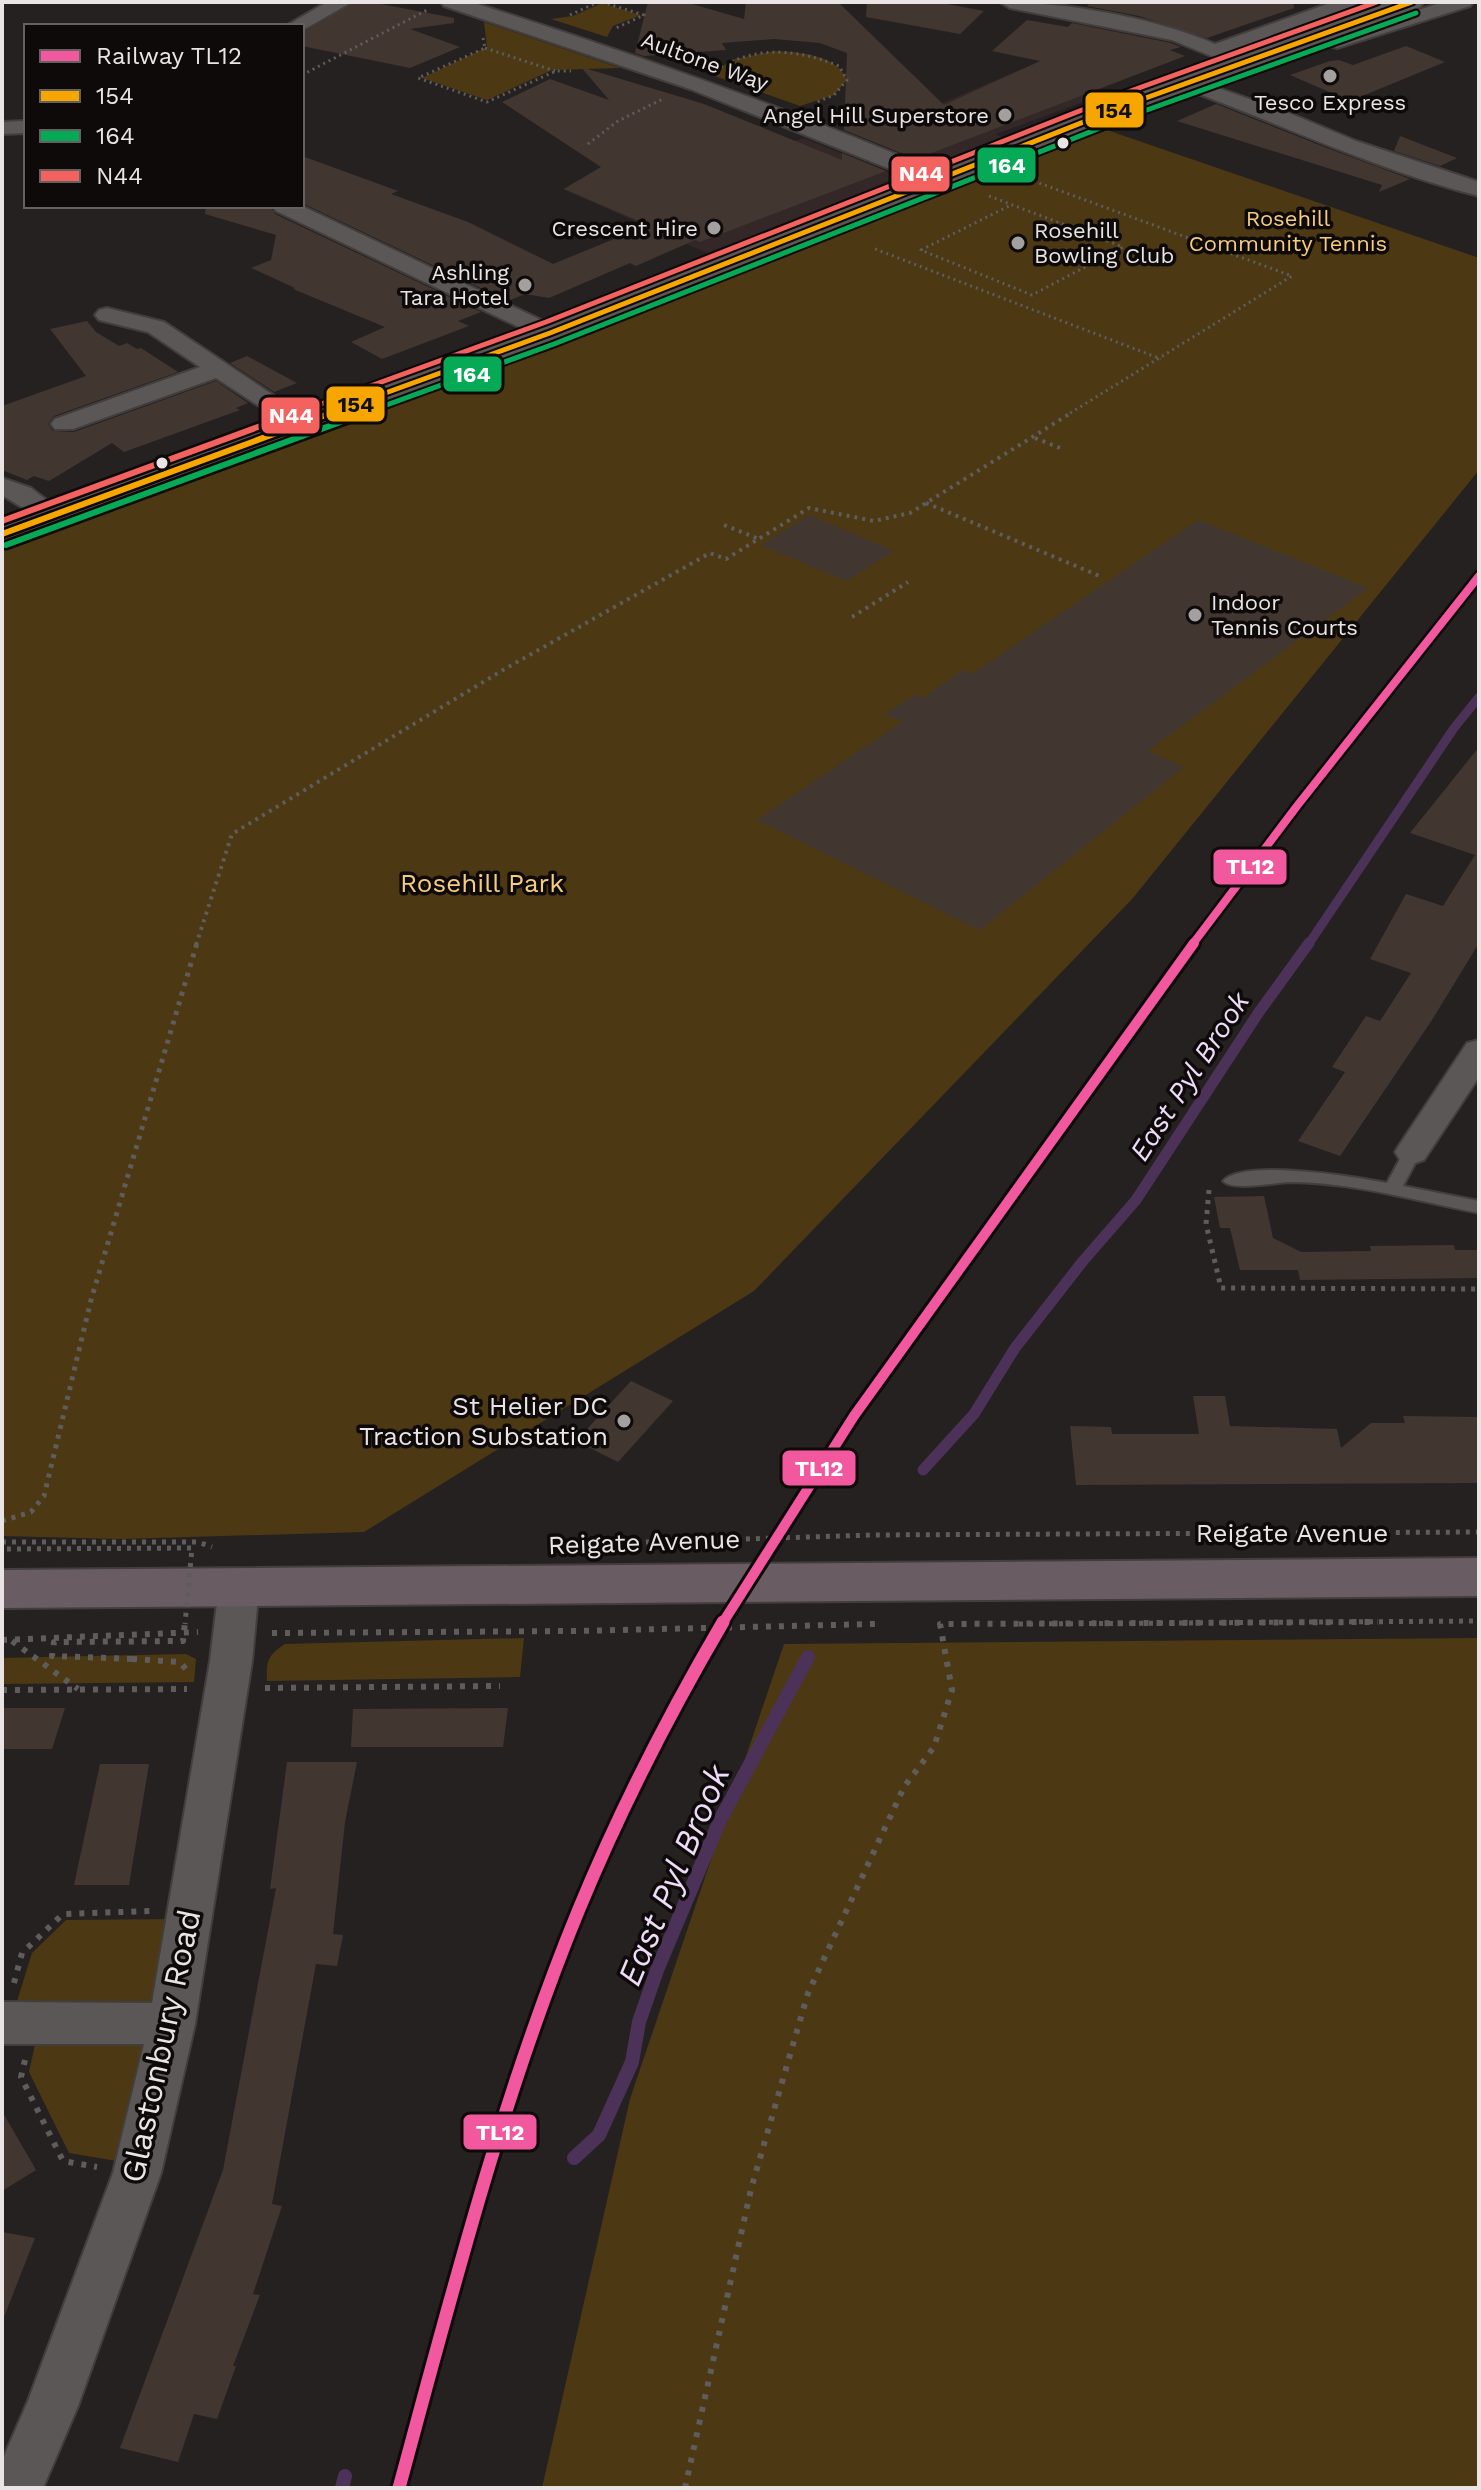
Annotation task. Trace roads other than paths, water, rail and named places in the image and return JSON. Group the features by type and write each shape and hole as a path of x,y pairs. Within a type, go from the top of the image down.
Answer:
{"highway":[{"name":"Reigate Avenue","path":"3,1557 231,1566 1479,1577"}],"main road":[{"path":"2,534 550,333 1187,83 1412,2"}],"street":[{"path":"300,24 342,2"},
{"path":"1010,2 1178,35 1243,63"},
{"path":"1217,50 1352,2"},
{"path":"1315,36 1337,42 1351,39 1463,2"},
{"name":"Aultone Way","path":"441,5 494,15 693,81 828,132 938,180"},
{"path":"1187,83 1282,117 1348,146 1479,189"},
{"path":"2,128 24,127"},
{"path":"1454,181 1479,170"},
{"path":"288,208 550,333"},
{"path":"107,315 145,322 305,425"},
{"path":"64,424 220,368"},
{"path":"2,486 22,494 53,515"},
{"path":"1412,1152 1479,1051"},
{"name":"Glastonbury Road","path":"17,2488 52,2406 137,2173 172,2024 229,1675 231,1566"},
{"path":"13,2023 172,2024"}],"lane":[{"path":"1392,1190 1412,1152"},
{"path":"1232,1181 1265,1176 1329,1177 1479,1207"}],"waterway":[{"name":"East Pyl Brook","path":"1308,945 1454,728 1479,697"},
{"name":"East Pyl Brook","path":"923,1470 974,1414 1015,1348 1083,1261 1136,1200 1259,1012 1309,943"},
{"name":"East Pyl Brook","path":"574,2158 599,2135 632,2062 639,2022 657,1970 720,1820 808,1657"},
{"name":"East Pyl Brook","path":"342,2488 345,2476"}],"rail line":[{"name":"TL12","path":"399,2488 492,2155 548,1991 613,1831 655,1744 701,1660 800,1496 909,1337 1238,883 1479,576"}],"place":[{"name":"Tesco Express","path":"1330,76"},
{"name":"Angel Hill Superstore","path":"1005,115"},
{"name":"Crescent Hire","path":"714,228"},
{"name":"Rosehill Bowling Club","path":"1018,243"},
{"name":"Ashling Tara Hotel","path":"525,285"},
{"name":"Indoor Tennis Courts","path":"1195,615"},
{"name":"St Helier DC Traction Substation","path":"624,1421"}],"park label":[{"name":"Rosehill Community Tennis","path":"1288,230"},
{"name":"Rosehill Park","path":"482,883"}]}
